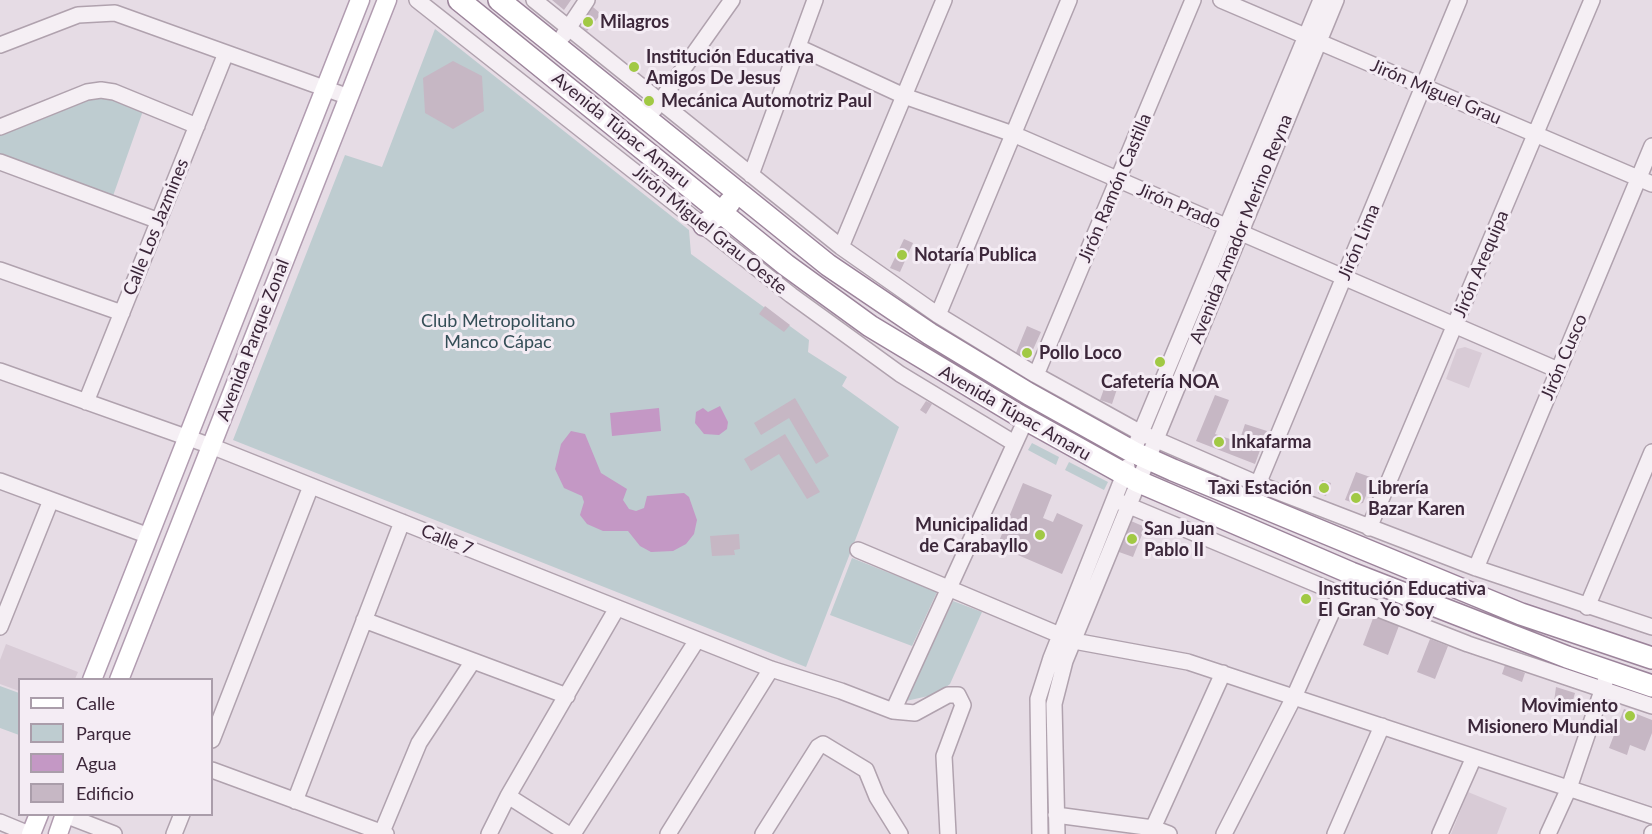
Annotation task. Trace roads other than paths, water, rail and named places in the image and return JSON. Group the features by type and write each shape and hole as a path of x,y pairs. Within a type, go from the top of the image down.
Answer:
{"highway":[{"name":"Avenida Túpac Amaru","path":"459,0 786,265 870,326 1026,419 1131,478 1605,682 1652,686"},
{"name":"Avenida Túpac Amaru","path":"499,0 556,46 654,111 737,192 828,265 878,301 1029,394 1139,456 1521,614 1652,658"},
{"path":"704,225 722,212 737,192"},
{"path":"1351,573 1360,549"}],"main road":[{"name":"Avenida Parque Zonal","path":"93,678 360,0"},
{"name":"Avenida Parque Zonal","path":"120,678 387,0"},
{"path":"30,834 38,816"},
{"path":"58,834 64,816"}],"street":[{"name":"Jirón Miguel Grau Oeste","path":"417,0 791,295 900,374 1014,443"},
{"name":"Avenida Túpac Amaru","path":"534,0 568,28 654,111 751,175 841,248 938,315 1036,375 1148,435 1258,484 1476,568 1652,627"},
{"path":"556,46 587,0"},
{"path":"654,111 732,0"},
{"path":"751,175 815,0"},
{"path":"841,248 944,0"},
{"path":"938,315 1069,0"},
{"name":"Jirón Ramón Castilla","path":"1036,375 1193,0"},
{"name":"Jirón Miguel Grau","path":"1221,0 1645,181"},
{"name":"Avenida Amador Merino Reyna","path":"1312,39 1321,0"},
{"name":"Avenida Amador Merino Reyna","path":"1067,638 1139,456 1312,39 1335,0"},
{"name":"Jirón Lima","path":"1258,484 1459,0"},
{"name":"Jirón Arequipa","path":"1369,528 1592,0"},
{"path":"0,45 78,15 115,13 349,97"},
{"name":"Jirón Prado","path":"798,47 904,96 1013,134 1558,370"},
{"name":"Calle Los Jazmines","path":"86,402 226,52"},
{"path":"0,127 87,92 101,90 114,92 196,126"},
{"name":"Jirón Cusco","path":"1476,568 1558,370 1645,181 1652,146"},
{"path":"0,162 159,221"},
{"path":"0,270 122,313"},
{"name":"Calle 7","path":"0,371 211,446 771,669 841,691 893,711"},
{"path":"948,834 944,756 963,705 963,699 958,695 948,695 915,713 893,711 1026,419"},
{"path":"1587,607 1652,452"},
{"path":"0,481 149,536"},
{"path":"213,737 311,486"},
{"path":"2,618 51,500"},
{"name":"Avenida Túpac Amaru","path":"1121,502 1340,594 1605,682 1652,706"},
{"path":"295,801 402,522"},
{"path":"858,550 1067,638 1159,655 1223,673 1652,816"},
{"path":"1224,834 1294,697 1340,594"},
{"path":"489,834 508,796 617,608"},
{"path":"364,620 567,696"},
{"path":"1057,834 1054,704 1067,638"},
{"path":"1040,834 1037,706 1042,682 1067,638"},
{"path":"573,834 697,640"},
{"path":"213,770 384,833 419,743 473,661"},
{"path":"668,834 771,669"},
{"path":"1153,828 1223,673"},
{"path":"1548,834 1569,788 1605,682"},
{"path":"1335,834 1382,726"},
{"path":"764,834 818,747 823,744 866,770 877,797 900,834"},
{"path":"1440,834 1474,757"},
{"path":"508,796 568,834"},
{"path":"1056,815 1153,828 1169,834"},
{"path":"70,816 114,834"},
{"path":"174,834 181,816"},
{"path":"0,822 30,834"}],"water":[{"path":"720,406 728,422 727,429 719,435 704,434 695,423 696,412 703,408 708,412"},
{"path":"659,408 661,431 612,436 610,413"},
{"path":"571,431 585,434 601,473 627,489 623,500 629,509 636,511 644,508 647,496 684,493 689,497 697,520 694,534 686,544 673,551 651,552 640,546 628,531 603,531 587,524 580,515 584,502 582,496 564,488 555,469 561,444"}],"place":[{"name":"Milagros","path":"588,22"},
{"name":"Institución Educativa Amigos De Jesus","path":"634,67"},
{"name":"Mecánica Automotriz Paul","path":"649,101"},
{"name":"Notaría Publica","path":"902,255"},
{"name":"Pollo Loco","path":"1027,353"},
{"name":"Cafetería NOA","path":"1160,362"},
{"name":"Inkafarma","path":"1219,442"},
{"name":"Taxi Estación","path":"1324,488"},
{"name":"Librería Bazar Karen","path":"1356,498"},
{"name":"Municipalidad de Carabayllo","path":"1040,535"},
{"name":"San Juan Pablo II","path":"1132,539"},
{"name":"Institución Educativa El Gran Yo Soy","path":"1306,599"},
{"name":"Movimiento Misionero Mundial","path":"1630,716"}],"park label":[{"name":"Club Metropolitano Manco Cápac","path":"498,331"}]}
